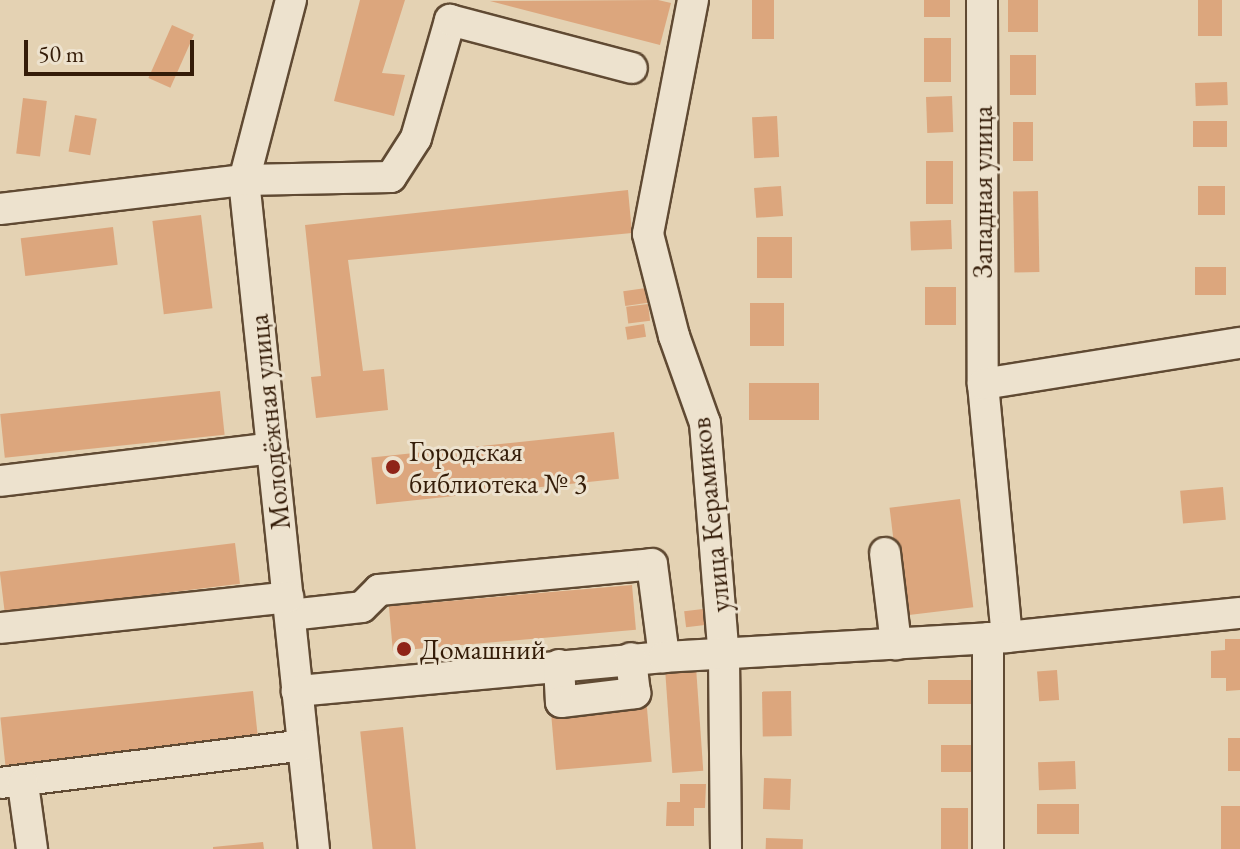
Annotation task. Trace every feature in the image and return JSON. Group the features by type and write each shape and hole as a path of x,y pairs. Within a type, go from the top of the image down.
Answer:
{"street":[{"name":"Молодёжная улица","path":"291,0 244,180 314,849"},
{"name":"улица Керамиков","path":"693,0 648,234 674,336 705,423 724,657 726,849"},
{"name":"Западная улица","path":"982,0 983,384 998,637"},
{"path":"0,209 244,180 363,181 391,177 416,138 450,20 632,68"},
{"path":"983,384 1240,343"},
{"path":"0,481 272,448"},
{"path":"885,553 896,644"},
{"path":"0,628 289,606 362,607 379,590 652,564 664,657"},
{"path":"297,691 559,665 561,702 635,693 631,658 724,657 998,637 1240,613"},
{"path":"988,849 998,637"},
{"path":"32,849 12,784 303,745"}],"building":[{"path":"360,0 405,0 382,73 405,75 394,116 334,101"},
{"path":"658,0 671,3 660,45 490,1"},
{"path":"752,0 774,0 774,39 752,39"},
{"path":"924,0 950,0 950,17 924,17"},
{"path":"1008,0 1038,0 1038,32 1008,32"},
{"path":"1198,0 1222,0 1222,36 1198,36"},
{"path":"172,25 194,35 170,88 148,78"},
{"path":"924,38 951,38 951,82 924,82"},
{"path":"1010,55 1036,55 1036,95 1010,95"},
{"path":"1227,82 1228,105 1196,106 1195,83"},
{"path":"952,96 953,132 927,133 926,97"},
{"path":"23,98 47,101 40,157 16,154"},
{"path":"75,115 97,119 90,155 69,151"},
{"path":"777,116 779,157 754,158 752,117"},
{"path":"1193,121 1227,121 1227,147 1193,147"},
{"path":"1013,122 1033,122 1033,161 1013,161"},
{"path":"926,161 953,161 953,204 926,204"},
{"path":"781,186 783,216 756,218 754,188"},
{"path":"1198,186 1225,186 1225,215 1198,215"},
{"path":"628,190 632,233 348,260 363,371 384,369 388,410 316,418 311,377 321,376 305,225"},
{"path":"1013,191 1038,191 1039,272 1014,272"},
{"path":"201,215 212,308 164,314 152,221"},
{"path":"951,220 952,249 911,250 910,221"},
{"path":"113,227 118,265 25,276 21,238"},
{"path":"757,237 792,237 792,278 757,278"},
{"path":"1195,267 1226,267 1226,295 1195,295"},
{"path":"925,287 956,287 956,325 925,325"},
{"path":"646,288 648,303 625,306 623,291"},
{"path":"750,303 784,303 784,346 750,346"},
{"path":"648,304 650,321 628,324 626,307"},
{"path":"644,324 646,337 627,340 625,327"},
{"path":"749,383 819,383 819,420 749,420"},
{"path":"220,391 225,435 5,458 0,414"},
{"path":"614,432 619,479 376,504 371,458"},
{"path":"1223,487 1226,520 1183,524 1180,491"},
{"path":"960,499 973,607 903,616 890,508"},
{"path":"235,543 240,584 5,613 0,572"},
{"path":"632,585 636,630 393,651 389,606"},
{"path":"703,609 705,625 686,627 684,611"},
{"path":"1225,639 1240,639 1240,690 1226,691 1226,678 1211,678 1211,651 1225,650"},
{"path":"696,667 703,771 672,773 665,669"},
{"path":"1057,670 1059,700 1039,701 1037,671"},
{"path":"928,680 971,680 971,704 928,704"},
{"path":"253,691 258,739 5,765 0,718"},
{"path":"791,691 792,736 763,736 762,692"},
{"path":"646,697 652,762 556,770 550,705"},
{"path":"403,727 416,849 373,849 360,731"},
{"path":"1228,738 1240,738 1240,771 1228,771"},
{"path":"941,745 972,745 972,772 941,772"},
{"path":"1075,761 1076,789 1039,790 1038,762"},
{"path":"764,778 791,779 790,810 763,809"},
{"path":"680,784 706,784 705,808 694,808 694,826 666,826 667,802 680,802"},
{"path":"1037,804 1079,804 1079,834 1037,834"},
{"path":"1221,806 1240,806 1240,849 1221,849"},
{"path":"941,808 968,808 968,849 941,849"},
{"path":"766,838 803,839 803,849 766,849"},
{"path":"263,842 264,849 213,849 213,847"}],"place":[{"name":"Городская библиотека № 3","path":"393,467"},
{"name":"Домашний","path":"404,649"}]}
